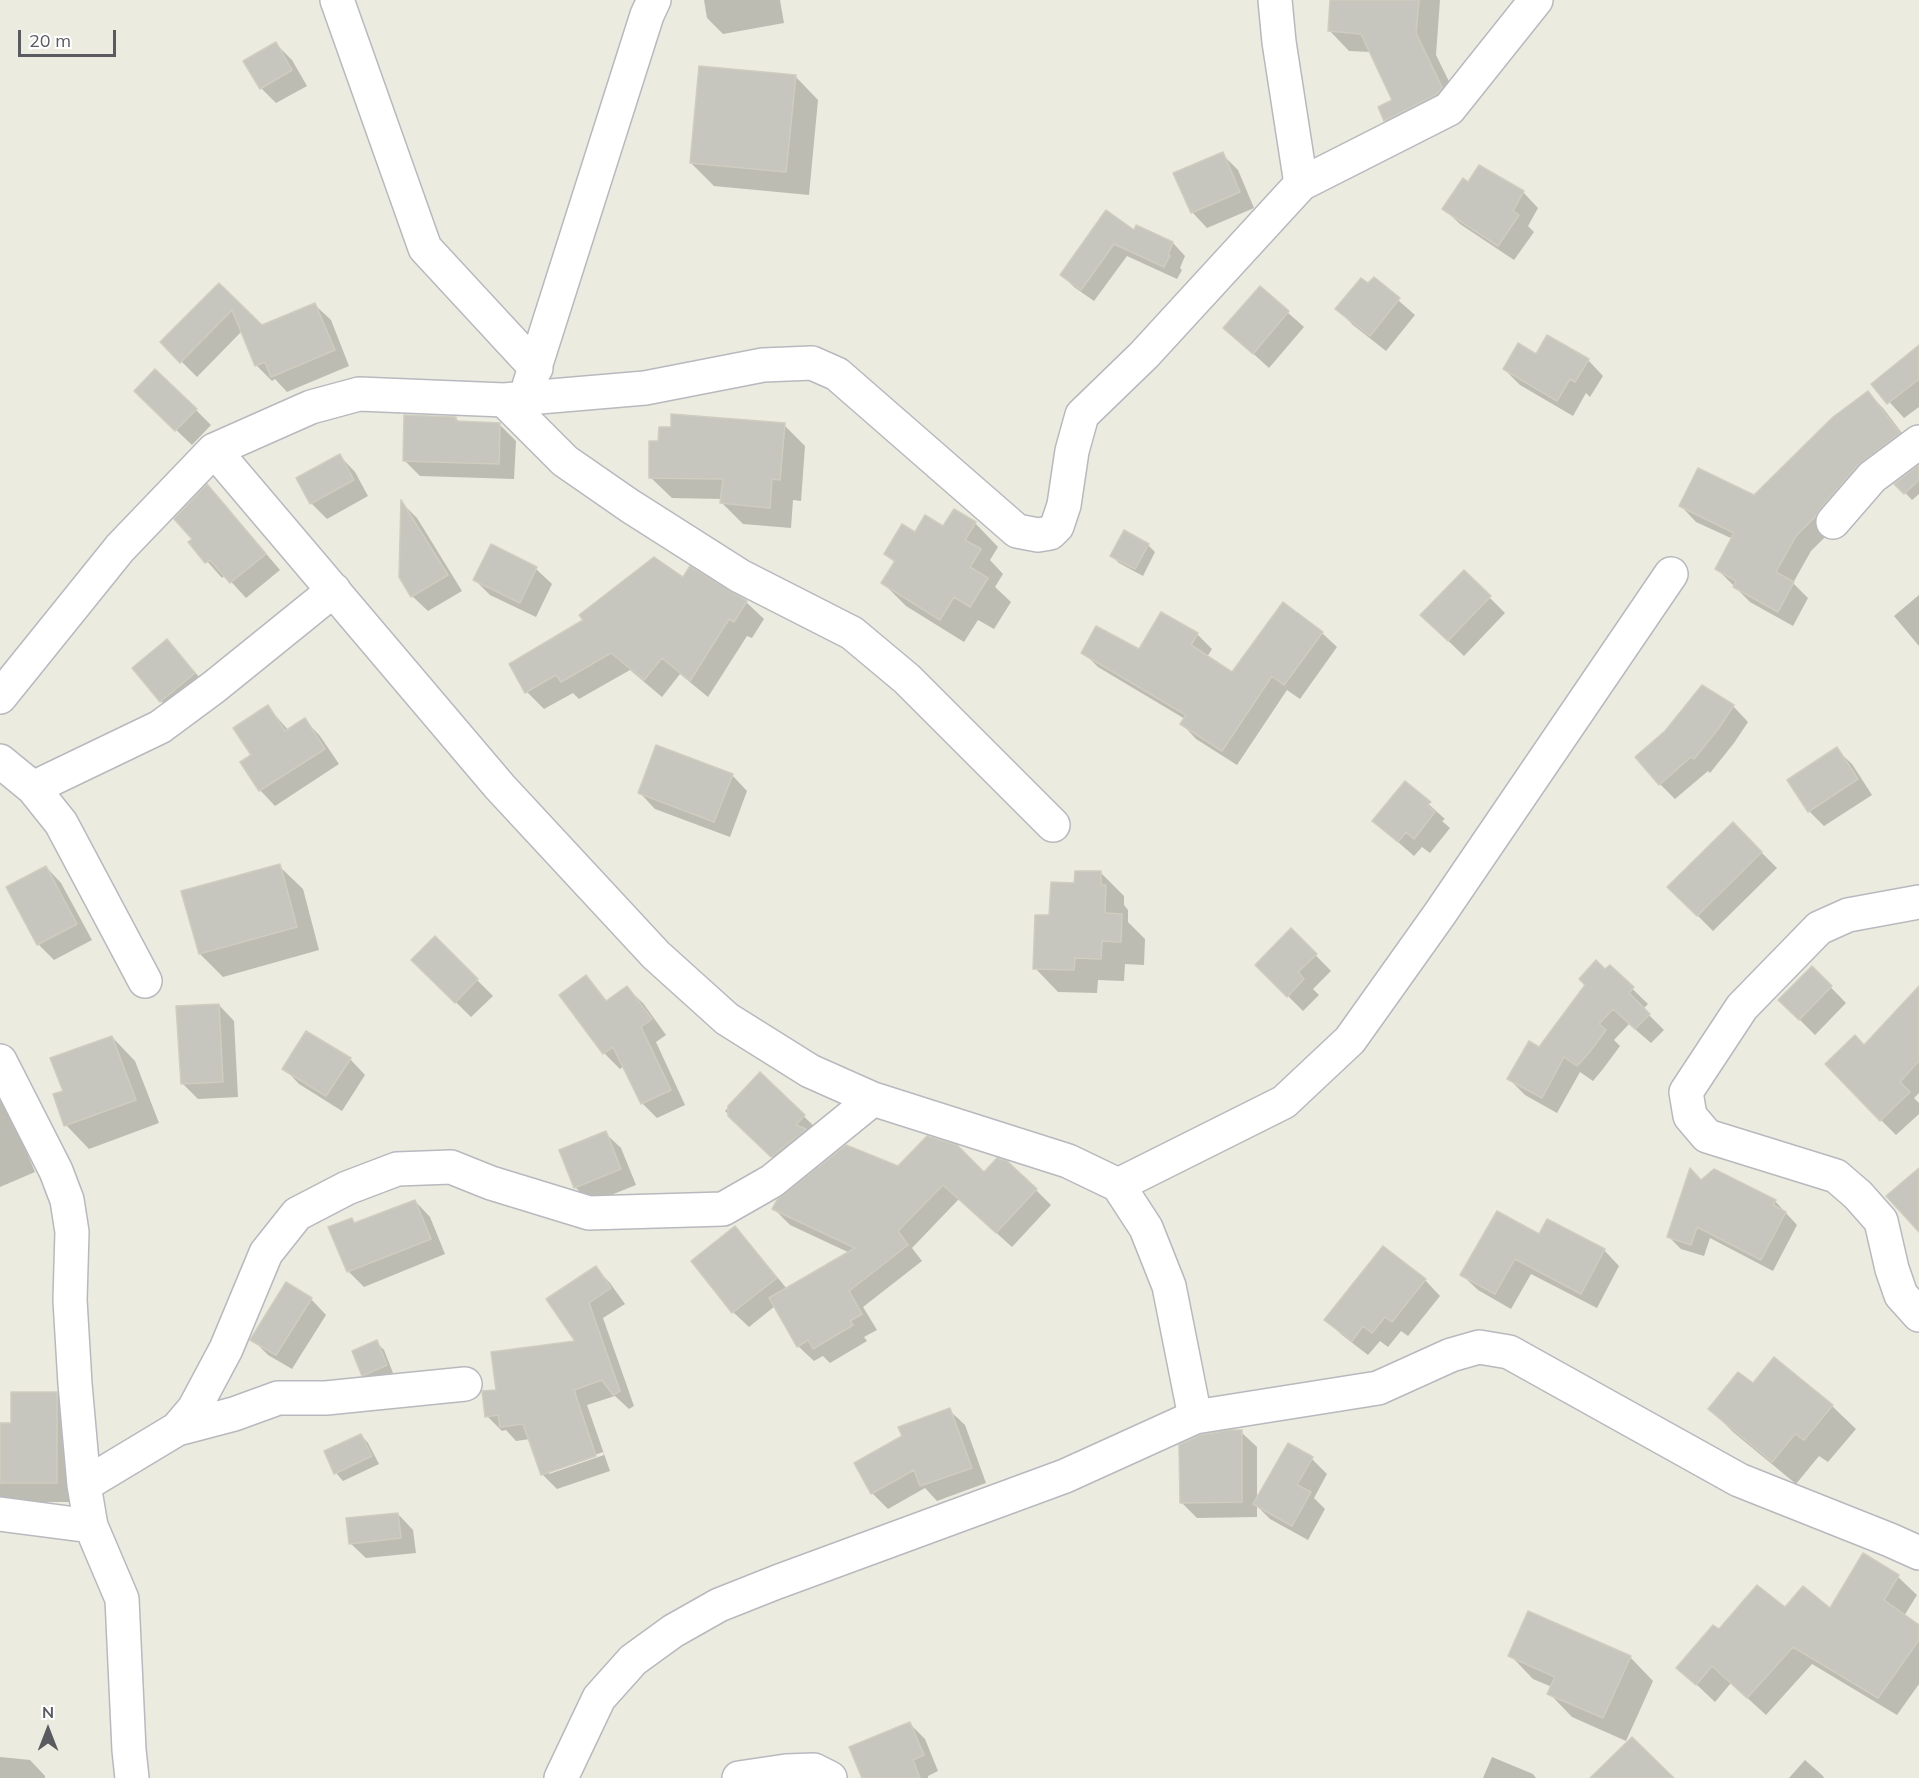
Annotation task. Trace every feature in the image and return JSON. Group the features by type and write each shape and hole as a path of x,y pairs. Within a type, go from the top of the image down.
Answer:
{"street":[{"path":"337,0 425,248 536,368"},
{"path":"514,400 536,368 647,15 654,0"},
{"path":"1275,0 1279,42 1301,184"},
{"path":"0,697 120,548 214,450 311,407 359,394 514,400 645,388 763,364 812,363 837,374 1017,531 1038,535 1050,533 1057,526 1064,505 1072,451 1082,416 1144,355 1301,184 1449,109 1536,0"},
{"path":"514,400 565,461 630,506 740,576 852,633 907,679 1053,825"},
{"path":"1833,522 1872,477 1919,442"},
{"path":"214,450 500,787 656,955 727,1019 810,1071 873,1099 1068,1161 1118,1185 1146,1228 1169,1286 1195,1417"},
{"path":"1118,1185 1284,1102 1350,1040 1439,915 1671,574"},
{"path":"33,788 160,727 214,687 334,590"},
{"path":"0,761 33,788 60,823 145,981"},
{"path":"1919,902 1848,915 1819,928 1742,1007 1686,1092 1690,1116 1707,1136 1836,1176 1858,1195 1881,1221 1892,1269 1902,1296 1919,1315"},
{"path":"0,1061 56,1172 67,1200 72,1232 70,1300 84,1485 91,1526 122,1599 132,1778"},
{"path":"177,1429 194,1409 226,1349 266,1253 297,1214 347,1188 397,1169 451,1167 491,1183 589,1213 723,1209 772,1181 873,1099"},
{"path":"561,1778 599,1698 633,1660 682,1626 719,1605 1065,1476 1195,1417 1378,1388 1451,1354 1479,1347 1509,1352 1738,1480 1919,1553"},
{"path":"84,1485 177,1429 234,1414 278,1398 326,1398 465,1384"},
{"path":"0,1514 91,1526"},
{"path":"739,1778 786,1771 814,1770 830,1778"}],"building":[{"path":"1330,0 1419,0 1416,33 1442,87 1437,94 1384,121 1378,107 1392,100 1361,34 1328,31"},
{"path":"276,42 292,70 260,89 243,61"},
{"path":"699,66 796,75 786,172 690,163"},
{"path":"1223,152 1240,192 1191,213 1173,173"},
{"path":"1479,165 1524,191 1513,211 1519,215 1498,246 1442,209 1463,178 1468,182"},
{"path":"1106,210 1134,230 1136,225 1173,242 1168,255 1170,256 1164,267 1114,244 1081,290 1060,275"},
{"path":"1374,277 1400,298 1370,336 1335,309 1361,278 1368,283"},
{"path":"219,283 262,325 315,303 335,350 271,377 265,362 255,366 232,310 180,363 160,342"},
{"path":"1260,286 1289,311 1253,354 1223,328"},
{"path":"1547,335 1589,359 1575,382 1570,379 1557,401 1503,369 1518,343 1536,354"},
{"path":"1919,345 1919,379 1887,404 1871,384"},
{"path":"155,369 197,409 175,431 134,391"},
{"path":"1868,391 1900,433 1858,465 1815,517 1796,536 1776,572 1794,582 1778,612 1733,587 1736,581 1715,569 1734,533 1679,506 1698,468 1754,495 1833,417"},
{"path":"671,414 785,423 780,480 772,479 770,508 720,503 723,479 649,478 649,441 658,441 659,427 671,427"},
{"path":"404,415 456,417 456,421 500,423 499,464 403,461"},
{"path":"340,454 354,480 310,504 296,478"},
{"path":"1919,465 1919,480 1904,494 1894,484"},
{"path":"207,484 266,554 230,583 210,560 205,563 188,542 192,539 174,519"},
{"path":"401,500 448,575 411,597 399,577"},
{"path":"954,509 976,522 965,540 981,549 970,567 988,578 970,607 954,597 940,620 881,583 895,561 884,554 902,524 915,532 925,515 943,526"},
{"path":"1124,530 1149,544 1135,569 1110,556"},
{"path":"491,544 537,567 520,603 473,580"},
{"path":"654,557 683,577 690,566 747,601 734,622 729,619 690,681 662,658 644,680 611,653 561,682 556,675 525,693 509,664 583,620 579,615"},
{"path":"1464,570 1491,596 1448,641 1420,615"},
{"path":"1283,602 1323,632 1284,685 1272,676 1222,751 1180,724 1186,715 1081,653 1096,626 1139,649 1161,612 1198,633 1191,645 1232,672"},
{"path":"167,639 195,673 160,702 132,668"},
{"path":"1702,685 1734,705 1694,759 1691,757 1659,785 1635,757 1665,731"},
{"path":"268,705 285,731 305,718 325,749 259,791 240,762 251,755 233,728"},
{"path":"656,745 733,774 714,822 638,793"},
{"path":"1837,747 1858,779 1808,812 1787,780"},
{"path":"1405,781 1431,802 1427,805 1435,812 1414,839 1406,832 1398,842 1372,821"},
{"path":"1733,822 1762,852 1697,916 1667,887"},
{"path":"280,864 297,927 199,954 181,891"},
{"path":"46,866 77,924 37,945 6,887"},
{"path":"1075,871 1101,871 1101,885 1106,885 1105,913 1122,914 1121,942 1102,941 1101,959 1075,958 1074,970 1033,969 1035,915 1049,915 1051,882 1074,883"},
{"path":"1291,928 1317,954 1298,972 1304,979 1287,997 1255,965"},
{"path":"435,936 478,979 455,1003 411,960"},
{"path":"1596,960 1605,969 1610,965 1634,987 1629,993 1650,1014 1635,1029 1613,1009 1599,1024 1606,1030 1588,1054 1577,1066 1564,1057 1542,1098 1507,1079 1529,1041 1539,1047 1585,985 1579,979"},
{"path":"1812,966 1832,986 1799,1020 1778,1000"},
{"path":"586,975 606,1001 627,986 652,1019 641,1027 671,1090 641,1104 613,1047 603,1054 559,995"},
{"path":"1919,986 1919,1061 1900,1082 1910,1092 1880,1121 1825,1064 1855,1035 1864,1045"},
{"path":"219,1004 223,1082 181,1084 176,1006"},
{"path":"306,1031 351,1058 326,1096 282,1069"},
{"path":"112,1036 136,1100 64,1126 53,1094 63,1091 50,1058"},
{"path":"760,1072 805,1115 796,1125 806,1129 771,1157 728,1116 728,1106"},
{"path":"606,1131 621,1169 574,1188 559,1150"},
{"path":"927,1136 957,1145 984,1172 997,1158 1007,1161 1037,1189 996,1233 943,1185 898,1231 908,1245 849,1291 862,1314 850,1321 853,1325 813,1349 808,1340 797,1347 769,1298 855,1248 772,1209 777,1200 846,1145 898,1166"},
{"path":"1690,1168 1701,1180 1714,1169 1776,1200 1773,1205 1786,1212 1761,1260 1697,1227 1691,1245 1667,1237"},
{"path":"1919,1168 1919,1232 1886,1196"},
{"path":"415,1200 431,1239 347,1272 328,1227 352,1218 354,1223"},
{"path":"1497,1211 1539,1234 1547,1219 1605,1249 1581,1294 1515,1259 1495,1294 1460,1275"},
{"path":"735,1226 777,1278 732,1313 691,1261"},
{"path":"1383,1246 1426,1279 1392,1322 1385,1317 1372,1333 1363,1326 1352,1341 1324,1320"},
{"path":"596,1266 611,1288 589,1303 620,1391 613,1395 602,1380 574,1390 596,1456 541,1475 523,1424 500,1427 498,1415 485,1417 482,1391 496,1390 491,1352 575,1341 546,1299"},
{"path":"286,1282 312,1298 276,1355 250,1340"},
{"path":"377,1340 387,1365 362,1376 352,1351"},
{"path":"1774,1357 1833,1405 1804,1440 1795,1434 1772,1462 1708,1409 1738,1372 1753,1383"},
{"path":"11,1392 57,1392 57,1483 0,1483 0,1423 11,1423"},
{"path":"950,1408 972,1468 920,1486 914,1470 871,1494 854,1463 902,1436 898,1427"},
{"path":"1242,1430 1242,1502 1180,1503 1179,1445 1200,1435"},
{"path":"361,1434 372,1456 334,1474 324,1451"},
{"path":"1288,1443 1313,1457 1297,1485 1311,1492 1292,1526 1253,1504"},
{"path":"398,1513 401,1538 349,1544 346,1518"},
{"path":"1863,1553 1899,1575 1884,1600 1919,1625 1919,1640 1878,1698 1793,1647 1747,1698 1712,1666 1696,1685 1676,1668 1713,1625 1719,1629 1757,1585 1785,1607 1803,1586 1830,1608"},
{"path":"1528,1611 1631,1656 1603,1718 1547,1694 1555,1677 1508,1656"},
{"path":"910,1722 924,1755 913,1760 920,1778 862,1778 849,1747"},
{"path":"1632,1737 1674,1778 1590,1778"}]}
